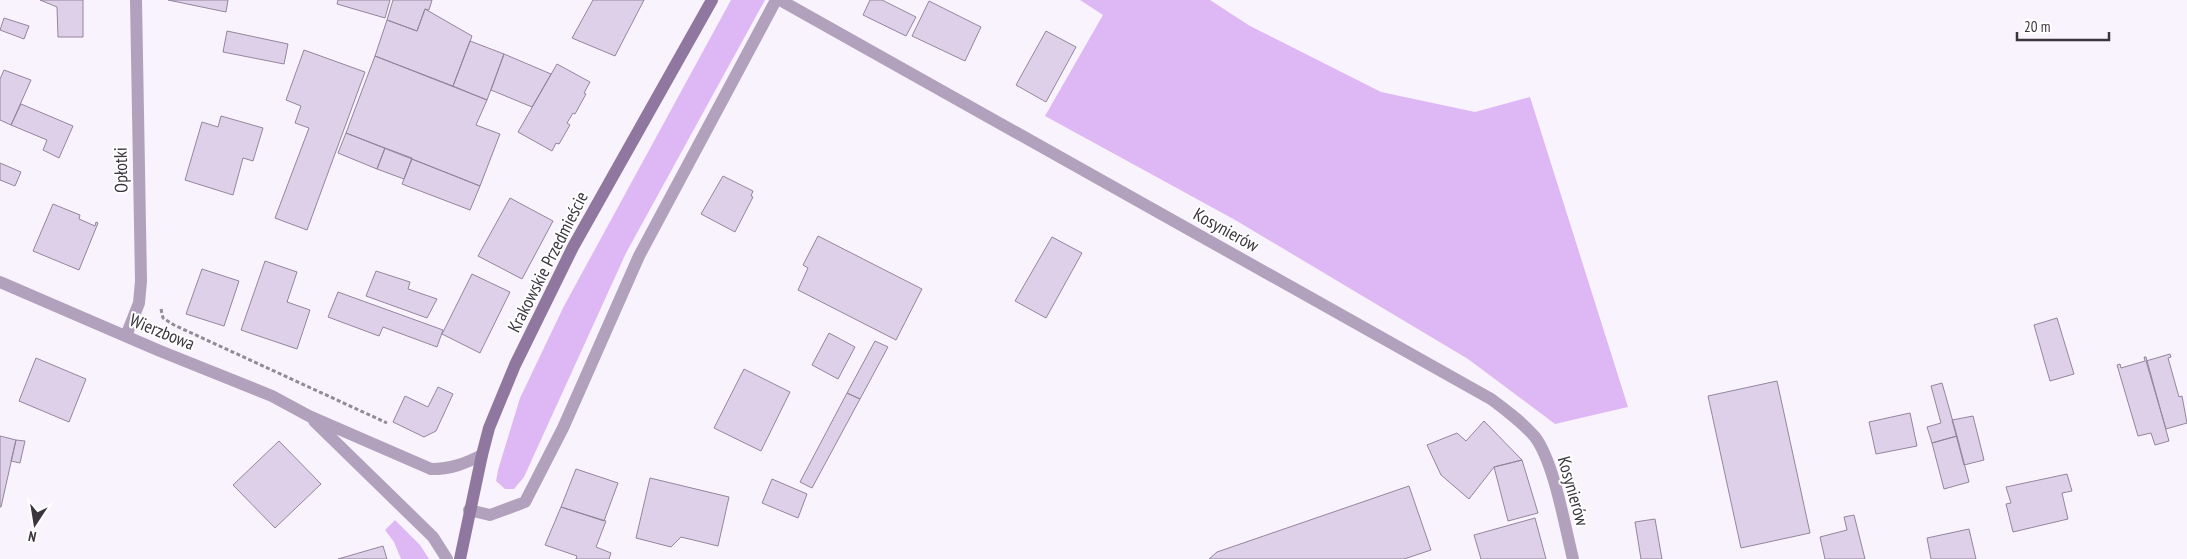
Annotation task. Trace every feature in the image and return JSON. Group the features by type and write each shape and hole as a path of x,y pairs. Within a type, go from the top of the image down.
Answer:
{"street":[{"name":"Opłotki","path":"126,336 139,299 141,281 136,0"},
{"name":"Krakowskie Przedmieście","path":"460,559 469,510 489,428 515,364 573,247 712,0"},
{"path":"469,510 490,515 525,502 563,428 639,256 778,0"},
{"name":"Kosynierów","path":"778,0 1491,399 1517,418 1548,460 1573,559"},
{"name":"Wierzbowa","path":"0,282 272,396 309,416 431,469 449,469 482,456"},
{"name":"Wierzbowa","path":"309,416 433,537 447,559"}],"path":[{"path":"139,299 159,301 163,318 174,325 391,425"}],"shaded area":[{"path":"731,0 765,0 626,253 524,477 514,489 505,489 496,481 520,398 564,306"},
{"path":"1080,0 1210,0 1250,26 1381,92 1475,112 1530,97 1628,407 1555,424 1468,359 1237,221 1045,116 1103,15"},
{"path":"395,520 420,545 429,559 401,559 394,542 385,530"}],"building":[{"path":"40,0 83,0 83,37 58,37 57,7"},
{"path":"168,0 228,0 226,12"},
{"path":"338,0 390,0 385,18 337,4"},
{"path":"393,0 432,0 429,10 425,9 417,31 387,20"},
{"path":"593,0 644,0 615,56 572,38"},
{"path":"870,0 882,0 916,17 906,36 863,15"},
{"path":"929,1 981,27 965,61 912,36"},
{"path":"425,9 472,36 453,86 375,56 387,20 417,31"},
{"path":"4,18 29,26 24,39 0,30"},
{"path":"227,31 288,44 284,64 223,52"},
{"path":"1046,31 1076,47 1046,102 1016,85"},
{"path":"470,41 504,54 487,100 453,86"},
{"path":"304,50 365,72 307,230 275,218 309,128 295,123 301,106 286,100"},
{"path":"504,54 551,74 532,107 491,90"},
{"path":"375,56 487,100 476,125 500,134 480,186 346,133"},
{"path":"557,64 590,82 575,114 573,113 567,123 570,125 559,144 556,143 552,151 518,132"},
{"path":"4,70 31,80 11,125 0,120 0,79"},
{"path":"21,104 73,126 59,158 43,150 47,140 11,125"},
{"path":"221,116 263,128 253,161 243,158 233,195 185,180 202,122 218,127"},
{"path":"346,133 385,148 377,169 338,153"},
{"path":"385,148 412,158 404,179 377,169"},
{"path":"412,159 480,186 470,210 402,184"},
{"path":"0,163 21,172 15,186 0,180"},
{"path":"723,176 753,191 751,196 753,197 735,232 701,214"},
{"path":"510,198 553,221 522,279 478,256"},
{"path":"53,204 80,215 79,219 95,226 96,222 98,223 79,270 33,251"},
{"path":"818,236 922,289 896,340 798,290 808,268 803,265"},
{"path":"1052,237 1082,253 1046,318 1015,301"},
{"path":"265,261 297,272 287,302 310,310 297,349 241,330"},
{"path":"202,269 239,281 224,326 186,314"},
{"path":"376,271 410,282 408,289 437,299 427,318 366,296"},
{"path":"472,274 510,292 480,353 442,334"},
{"path":"338,292 443,330 437,347 383,327 379,336 328,317"},
{"path":"2057,318 2074,374 2050,381 2034,325"},
{"path":"829,333 855,347 838,379 812,365"},
{"path":"875,341 888,347 860,399 847,393"},
{"path":"2170,354 2171,357 2168,358 2179,397 2182,396 2187,423 2166,429 2146,361"},
{"path":"2144,357 2146,357 2169,441 2155,445 2151,433 2138,436 2117,365 2120,364 2121,368 2145,361"},
{"path":"36,358 86,379 69,422 19,401"},
{"path":"744,369 790,392 761,451 714,428"},
{"path":"1777,381 1810,533 1741,548 1708,396"},
{"path":"1942,383 1957,436 1932,443 1927,427 1941,423 1931,386"},
{"path":"438,387 453,394 436,431 424,437 393,422 405,396 428,407"},
{"path":"847,393 860,399 812,488 800,482"},
{"path":"1910,413 1917,446 1876,454 1869,422"},
{"path":"1973,416 1984,460 1964,465 1952,420"},
{"path":"1484,421 1522,460 1494,467 1469,499 1441,475 1427,445 1457,433 1466,441"},
{"path":"0,436 16,440 1,507 0,507"},
{"path":"1957,436 1969,482 1944,489 1932,443"},
{"path":"16,440 25,441 20,463 11,461"},
{"path":"279,441 321,484 275,528 233,485"},
{"path":"1522,460 1538,513 1508,521 1494,467"},
{"path":"576,469 618,483 604,521 561,507"},
{"path":"2067,474 2072,491 2062,493 2068,519 2013,532 2006,504 2011,503 2006,487"},
{"path":"650,478 729,497 718,546 681,537 671,547 636,538"},
{"path":"772,479 807,494 798,518 762,503"},
{"path":"1409,486 1431,550 1404,559 1209,559 1217,552"},
{"path":"561,507 606,521 596,547 611,553 609,559 576,559 577,556 545,545"},
{"path":"1854,515 1865,559 1825,559 1820,537 1847,530 1844,517"},
{"path":"1535,518 1546,559 1481,559 1474,535"},
{"path":"1655,519 1662,559 1641,559 1635,522"},
{"path":"1969,529 1976,559 1931,559 1927,538"},
{"path":"383,546 387,559 338,559"}]}
